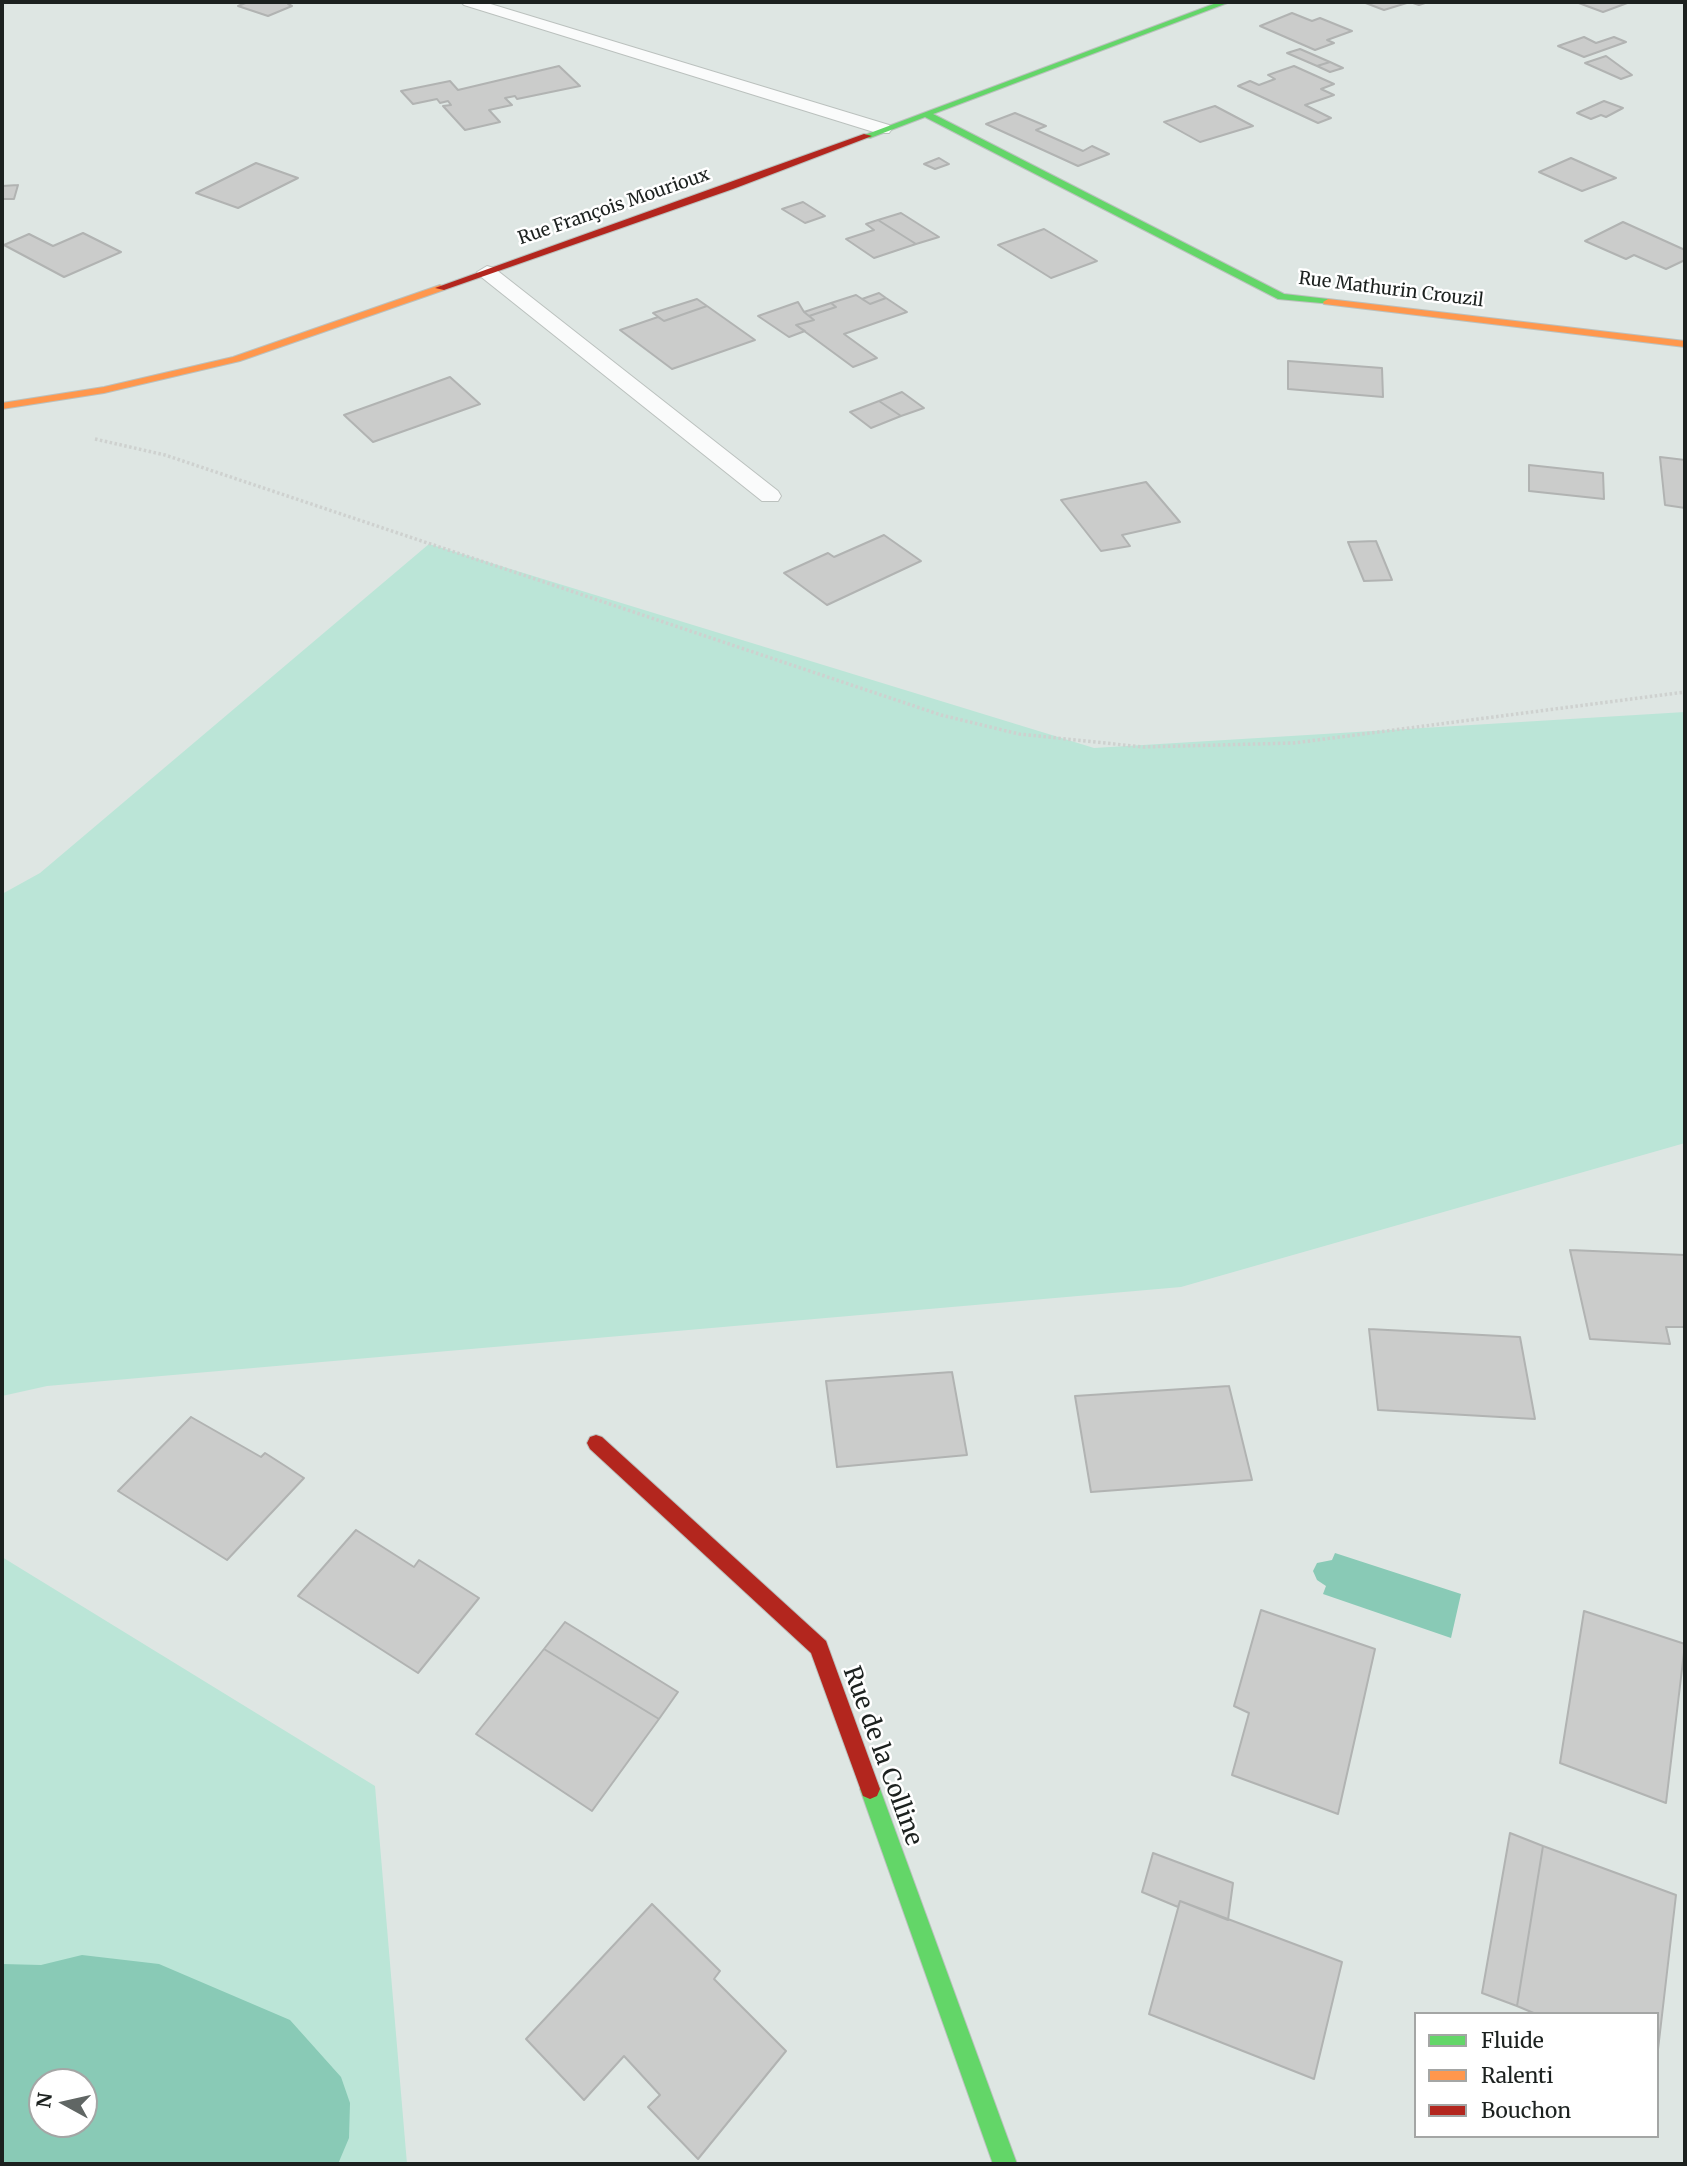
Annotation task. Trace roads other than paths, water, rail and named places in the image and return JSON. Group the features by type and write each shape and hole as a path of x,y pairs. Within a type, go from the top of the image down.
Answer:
{"street":[{"name":"Rue François Mourioux","path":"2,406 104,390 236,359 730,187 1226,2"},
{"name":"Rue Mathurin Crouzil","path":"926,114 1282,297 1685,344"},
{"name":"Rue de la Colline","path":"596,1443 819,1647 1005,2164"}],"lane":[{"path":"470,2 883,129"},
{"path":"486,272 770,496"}]}
